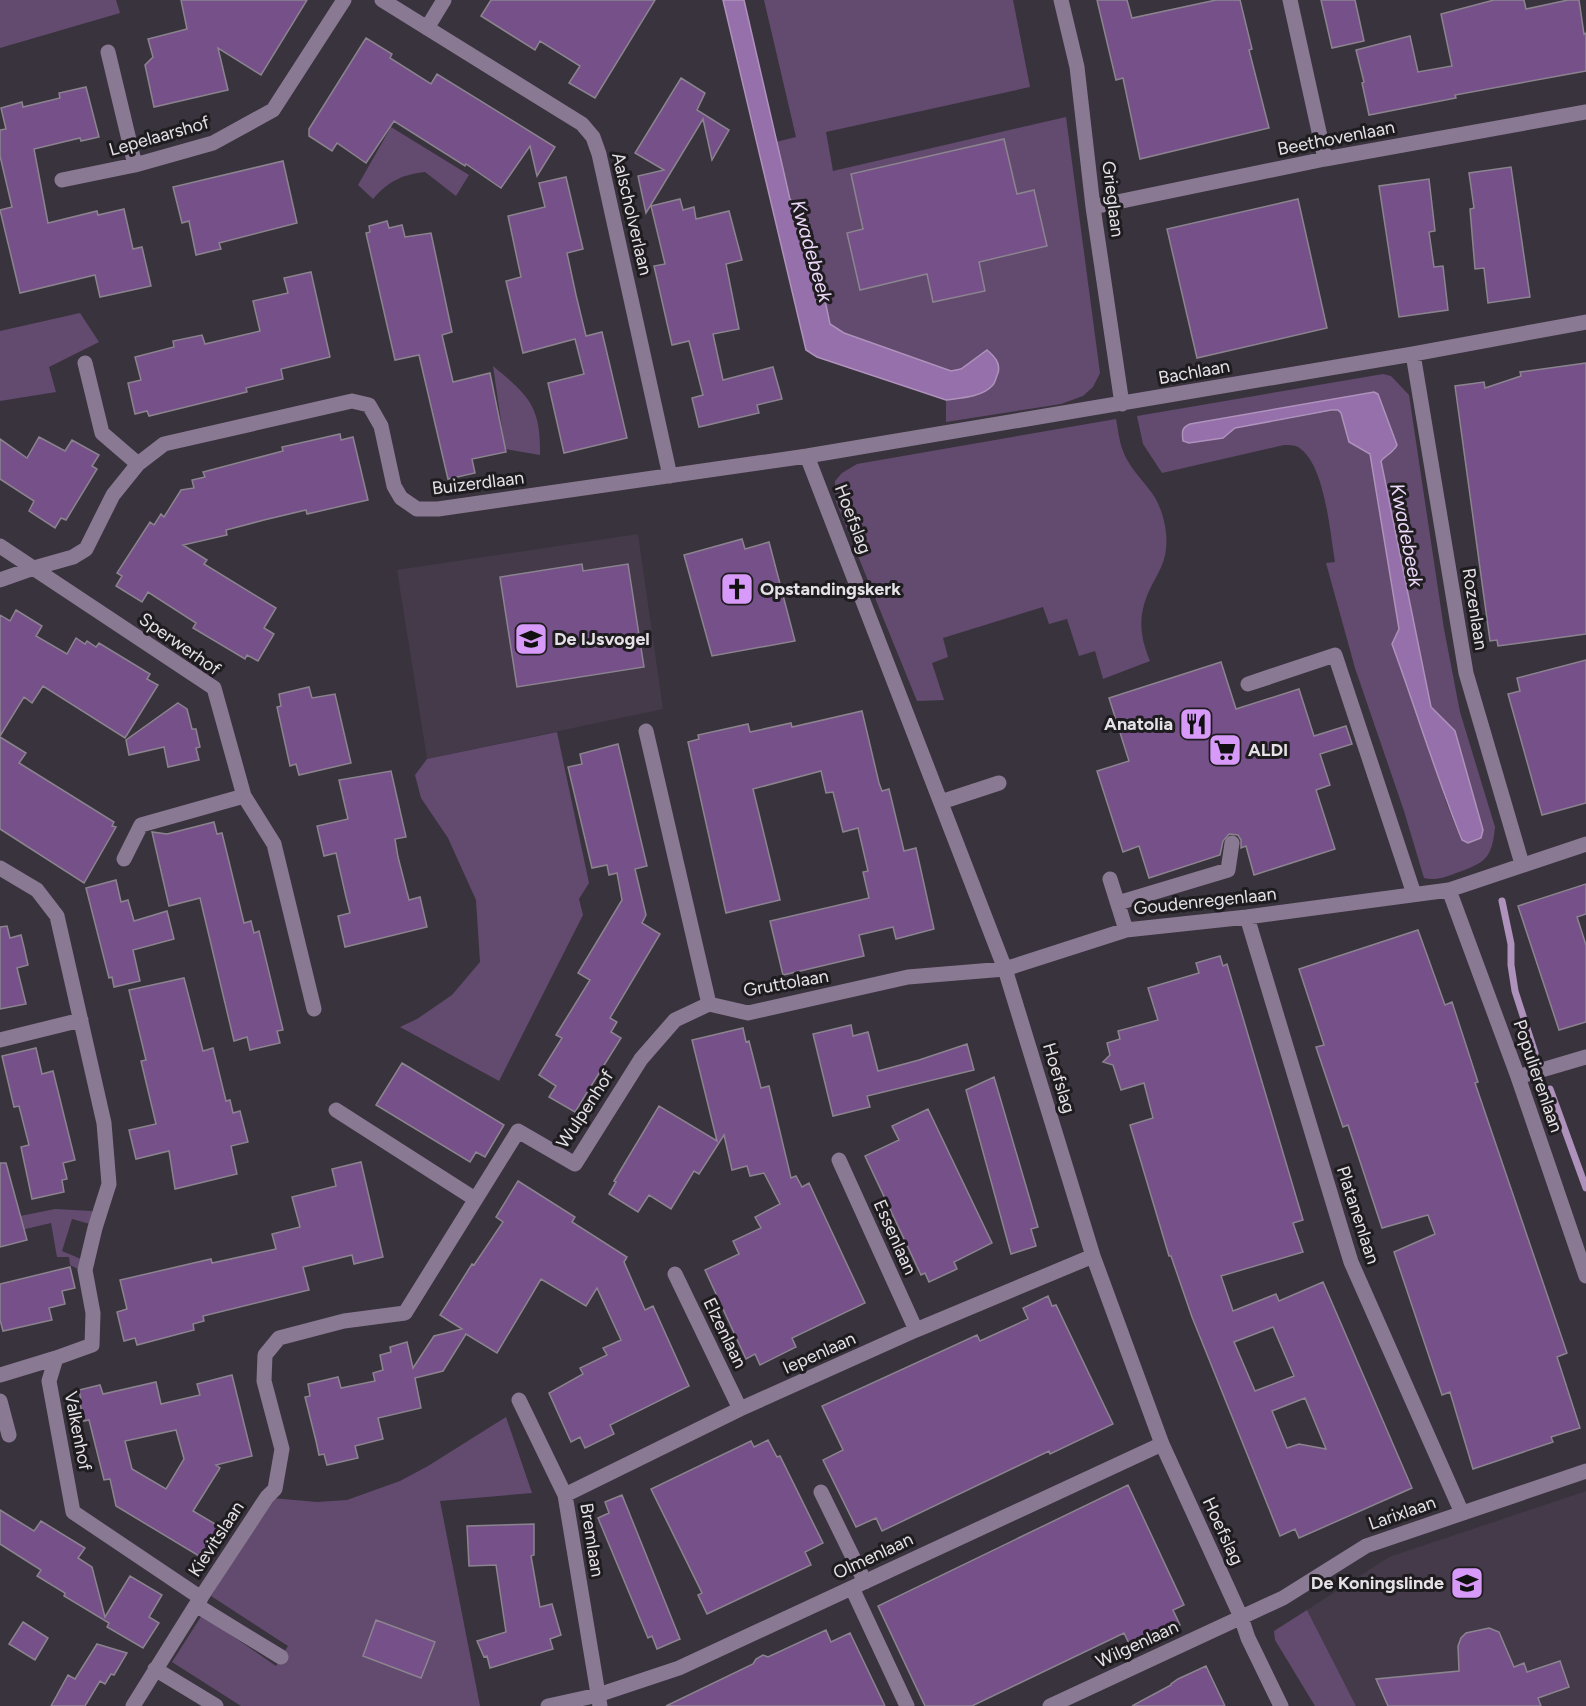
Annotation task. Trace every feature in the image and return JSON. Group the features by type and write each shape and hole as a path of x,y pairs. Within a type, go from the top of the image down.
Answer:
{"street":[{"name":"Lepelaarshof","path":"62,180 135,165 213,143 273,110 344,0"},
{"name":"Aalscholverlaan","path":"382,0 582,124 593,137 599,154 670,476"},
{"path":"427,28 444,0"},
{"name":"Grieglaan","path":"1061,0 1077,68 1122,404"},
{"path":"1290,0 1325,159"},
{"name":"Lepelaarshof","path":"108,52 135,165"},
{"name":"Beethovenlaan","path":"1094,207 1325,159 1586,112"},
{"name":"Bachlaan","path":"807,456 1413,354 1586,322"},
{"name":"Rozenlaan","path":"1413,354 1466,673 1522,864"},
{"path":"85,363 102,433 138,464"},
{"name":"Buizerdlaan","path":"33,568 73,557 86,549 113,495 138,464 164,444 352,401 369,405 381,426 394,486 401,498 417,509 438,509 807,456"},
{"name":"Hoefslag","path":"807,456 1005,969 1092,1256 1162,1444 1241,1617 1248,1638 1281,1706"},
{"name":"Sperwerhof","path":"0,546 214,688 244,796 274,844 314,1009"},
{"path":"0,580 33,568"},
{"path":"1248,684 1335,655 1414,894"},
{"path":"646,731 708,1004"},
{"path":"941,802 999,783"},
{"path":"124,859 141,825 244,796"},
{"path":"1118,903 1228,870 1232,843"},
{"name":"Goudenregenlaan","path":"1005,969 1126,930 1247,917 1449,890 1586,844"},
{"path":"0,868 37,890 57,916 104,1123 109,1184 85,1270 93,1312 92,1345 0,1375"},
{"path":"1110,879 1126,930"},
{"name":"Populierenlaan","path":"1449,890 1585,1269"},
{"name":"Platanenlaan","path":"1247,917 1351,1262 1462,1513"},
{"name":"Gruttolaan","path":"708,1004 748,1013 908,977 1005,969"},
{"name":"Wulpenhof","path":"264,1381 265,1355 279,1338 345,1321 405,1314 518,1131 575,1164 641,1059 675,1020 708,1004"},
{"path":"0,1040 81,1020"},
{"path":"1518,1077 1586,1057"},
{"path":"336,1110 475,1199"},
{"name":"Essenlaan","path":"839,1160 916,1330"},
{"name":"Iepenlaan","path":"565,1495 740,1409 916,1330 1092,1256"},
{"name":"Elzenlaan","path":"675,1274 740,1409"},
{"name":"Valkenhof","path":"56,1358 49,1380 74,1512 280,1657"},
{"name":"Kievitslaan","path":"133,1706 198,1601 267,1497 275,1489 282,1449 264,1381"},
{"name":"Bremlaan","path":"519,1400 565,1495 599,1701"},
{"path":"0,1401 9,1435"},
{"name":"Olmenlaan","path":"599,1701 679,1668 1162,1444"},
{"name":"Larixlaan","path":"1241,1617 1283,1598 1366,1546 1586,1471"},
{"path":"821,1492 907,1706"},
{"name":"Wilgenlaan","path":"1050,1706 1241,1617"},
{"path":"155,1669 216,1706"},
{"path":"548,1706 599,1701"}],"shaded area":[{"path":"0,0 116,0 120,13 0,48"},
{"path":"764,0 1013,0 1030,87 826,132 833,171 1066,117 1100,373 1093,387 1083,396 1061,404 946,422 946,400 984,391 993,386 986,350 961,369 951,371 844,333 830,324 809,225 791,199 776,142 796,137"},
{"path":"391,127 469,175 456,196 425,172 396,180 373,199 358,185"},
{"path":"80,313 99,342 49,367 56,392 0,401 0,331"},
{"path":"493,366 524,394 530,403 538,425 540,455 505,449"},
{"path":"1383,374 1391,376 1409,395 1444,629 1460,712 1495,827 1489,853 1480,862 1444,877 1424,878 1404,811 1355,668 1326,563 1335,562 1325,500 1307,455 1298,447 1284,445 1162,473 1143,444 1137,416","holes":["1378,394 1395,450 1381,461 1431,707 1455,731 1461,840 1446,802 1394,639 1399,629 1370,454 1349,442 1341,413 1338,410 1235,428"]},
{"path":"1116,419 1120,443 1126,457 1154,496 1165,528 1164,558 1142,612 1143,641 1150,661 1103,679 1095,651 1079,656 1067,619 1049,624 1043,607 943,638 948,657 932,663 944,700 917,701 836,502 835,481 842,473 857,464"},
{"name":"De IJsvogel","path":"638,534 663,709 427,759 397,570"},
{"path":"557,732 589,883 579,899 583,915 499,1081 400,1027 417,1019 452,995 480,962 476,900 448,838 421,798 415,775 427,759"},
{"path":"55,1209 92,1211 93,1218 90,1224 72,1219 62,1251 81,1259 78,1269 70,1265 69,1257 57,1257 51,1223 0,1235 0,1215 5,1219"},
{"path":"506,1417 532,1493 440,1501 480,1706 241,1706 172,1662 202,1615 276,1666 288,1646 211,1596 272,1498 317,1502 347,1500 400,1481"},
{"name":"De Koningslinde","path":"1586,1491 1586,1706 1356,1706 1307,1610 1389,1557"},
{"path":"1307,1610 1356,1706 1315,1706 1275,1640 1274,1631"}],"water":[{"path":"723,0 744,0 790,199 809,225 830,324 844,333 951,371 961,369 987,350 999,366 994,384 988,390 971,396 946,400 817,357 806,350"},
{"path":"1374,392 1378,394 1397,445 1381,461 1431,707 1455,731 1483,830 1481,838 1468,843 1462,840 1392,644 1399,629 1370,454 1349,442 1341,413 1338,410 1332,410 1235,428 1223,438 1189,443 1183,441 1183,431 1190,424"}],"building":[{"path":"181,0 307,0 261,75 218,48 228,90 154,107 145,65 153,57 148,39 187,29"},
{"path":"491,0 655,0 595,98 569,83 580,66 540,41 535,50 481,16"},
{"path":"1097,0 1127,0 1132,18 1216,0 1240,0 1252,49 1249,50 1269,128 1140,159 1123,78 1116,80"},
{"path":"1321,0 1355,0 1364,41 1332,48"},
{"path":"1494,0 1524,0 1526,9 1568,0 1579,0 1584,34 1586,33 1586,71 1455,95 1456,98 1369,115 1356,50 1410,36 1418,72 1452,66 1441,14"},
{"path":"366,38 392,54 390,58 431,84 437,74 555,147 537,176 530,146 501,188 394,121 366,163 337,143 332,151 309,136 309,129"},
{"path":"681,78 705,93 697,110 729,130 712,160 703,119 646,213 638,176 664,170 635,153"},
{"path":"86,87 99,137 81,141 80,138 34,149 48,223 97,211 98,215 124,209 133,249 142,247 151,286 100,297 95,275 20,293 0,210 12,207 0,156 0,130 6,129 1,108 22,102 23,107 60,98 59,93"},
{"path":"1004,139 1017,194 1034,190 1047,246 979,262 985,291 933,302 927,274 860,290 847,233 863,229 851,174"},
{"path":"283,161 297,223 219,243 221,249 196,255 189,221 182,223 173,187"},
{"path":"1511,167 1530,297 1488,303 1484,268 1475,269 1470,209 1474,208 1469,173"},
{"path":"566,177 583,249 567,253 576,295 586,336 602,332 627,438 564,453 548,383 584,374 575,339 523,353 506,281 521,277 508,216 545,207 539,183"},
{"path":"1429,179 1435,231 1429,232 1434,267 1443,266 1448,310 1399,317 1379,186"},
{"path":"680,199 683,210 694,207 696,219 729,211 742,260 726,264 739,329 713,334 723,380 773,367 782,399 757,405 759,413 699,427 692,398 703,395 689,341 672,345 654,266 665,264 651,206"},
{"path":"1298,199 1327,328 1197,358 1167,229"},
{"path":"387,221 389,228 402,225 405,237 431,233 452,332 442,335 453,382 490,373 506,452 472,459 475,473 448,479 419,355 395,360 366,233 370,232 369,226"},
{"path":"311,272 330,357 281,369 283,379 246,388 247,392 149,416 147,411 135,414 128,383 141,380 135,357 174,347 173,341 202,335 205,344 260,331 253,301 288,293 284,278"},
{"path":"1586,363 1586,634 1498,646 1497,640 1490,641 1455,386 1484,382 1485,388 1521,376 1520,372"},
{"path":"340,434 341,440 353,437 368,500 307,514 306,510 264,520 226,530 227,535 183,545 207,560 204,564 276,608 264,628 274,634 258,661 247,655 245,659 193,628 196,623 148,592 142,602 116,586 122,576 117,573 150,522 154,525 161,514 164,517 181,490 194,488 192,480 205,477 203,472 283,451 282,447"},
{"path":"39,437 65,451 72,440 99,455 92,466 97,469 66,520 61,518 55,528 29,511 34,501 0,479 0,439 27,458"},
{"name":"Opstandingskerk","path":"742,539 745,549 769,542 795,641 712,656 684,555"},
{"path":"582,564 583,571 628,564 644,667 517,687 500,577"},
{"path":"16,610 42,626 36,636 67,654 76,638 96,647 99,643 150,674 147,679 158,685 125,738 43,686 32,703 24,697 0,736 0,615 10,621"},
{"path":"1586,660 1586,803 1542,815 1508,694 1520,691 1517,678"},
{"path":"1221,662 1236,709 1299,689 1314,736 1346,726 1352,744 1320,754 1330,785 1316,790 1335,849 1254,875 1246,846 1241,848 1238,835 1229,834 1223,841 1220,855 1149,878 1139,846 1123,852 1097,771 1129,761 1109,698"},
{"path":"309,687 312,698 335,694 351,763 299,775 296,764 290,766 277,707 281,706 279,694"},
{"path":"178,703 187,709 192,729 196,729 200,747 196,748 199,760 168,767 164,747 129,755 126,740"},
{"path":"862,711 879,783 882,791 889,789 904,851 916,848 934,929 896,939 893,927 859,935 864,956 783,975 770,921 869,898 863,872 868,871 858,828 843,832 833,792 826,793 821,771 753,789 780,900 726,913 688,742 699,739 698,735 748,724 750,732 791,723 792,727"},
{"path":"0,737 26,753 19,763 114,822 112,826 116,827 84,883 0,829"},
{"path":"618,744 647,866 635,869 646,915 642,923 660,934 610,1018 617,1022 611,1032 621,1038 575,1112 549,1097 556,1086 539,1075 562,1038 556,1035 590,980 578,973 622,900 617,873 609,875 607,865 592,868 568,767 582,764 580,754"},
{"path":"391,771 406,837 395,839 398,857 409,900 420,897 427,927 345,947 338,916 350,913 336,853 324,856 317,826 348,819 339,780"},
{"path":"214,822 217,834 222,833 244,923 251,921 254,933 259,931 283,1030 277,1031 280,1043 250,1050 247,1037 234,1041 200,898 169,906 152,832 167,834"},
{"path":"116,880 121,902 128,900 134,921 167,911 174,939 133,950 140,981 114,987 112,977 109,978 86,888"},
{"path":"1586,884 1586,914 1577,917 1586,945 1586,1022 1559,1030 1518,906"},
{"path":"7,926 10,938 21,935 24,947 28,965 17,968 26,1004 0,1009 0,927"},
{"path":"1418,930 1445,1005 1452,1002 1478,1082 1475,1083 1567,1353 1557,1357 1580,1428 1551,1437 1553,1442 1473,1469 1450,1392 1442,1395 1394,1252 1435,1234 1428,1215 1382,1228 1348,1125 1343,1127 1316,1047 1324,1045 1299,969"},
{"path":"1220,956 1223,966 1227,964 1303,1220 1293,1223 1303,1252 1221,1276 1233,1311 1276,1294 1279,1301 1323,1282 1412,1488 1299,1538 1295,1529 1280,1536 1192,1317 1171,1256 1169,1256 1130,1125 1153,1118 1144,1083 1121,1090 1113,1065 1103,1062 1110,1055 1107,1043 1120,1039 1118,1031 1158,1020 1148,988 1199,973 1196,963","holes":["1273,1327 1294,1376 1255,1391 1234,1342","1305,1398 1326,1449 1299,1444 1287,1448 1272,1411"]},
{"path":"184,978 203,1051 213,1048 226,1101 230,1100 233,1113 240,1111 248,1142 231,1146 237,1174 175,1189 169,1151 136,1159 129,1130 156,1124 141,1061 146,1060 129,990"},
{"path":"851,1025 853,1036 868,1032 878,1071 967,1044 974,1070 867,1096 870,1107 833,1116 813,1034"},
{"path":"743,1028 746,1042 749,1041 761,1088 769,1086 791,1178 796,1176 802,1187 809,1183 865,1303 792,1338 796,1347 760,1365 755,1354 746,1359 705,1270 739,1254 733,1241 761,1228 755,1217 780,1204 764,1173 750,1176 747,1166 732,1170 724,1135 699,1174 694,1171 671,1209 649,1195 638,1212 609,1194 616,1182 614,1181 659,1106 717,1141 692,1040"},
{"path":"36,1048 42,1074 53,1071 75,1160 63,1163 67,1179 62,1180 64,1192 32,1199 21,1147 29,1145 19,1106 14,1107 2,1056"},
{"path":"402,1063 504,1125 485,1157 476,1152 470,1162 376,1105"},
{"path":"994,1077 1038,1227 1031,1229 1036,1246 1011,1254 966,1090"},
{"path":"928,1109 992,1243 954,1262 957,1269 929,1282 925,1273 921,1275 865,1156 899,1140 892,1126"},
{"path":"361,1162 383,1257 354,1264 352,1255 303,1267 309,1290 203,1316 204,1321 193,1324 194,1330 137,1345 135,1338 124,1341 117,1312 127,1309 120,1280 211,1259 212,1263 276,1249 272,1234 300,1227 292,1197 336,1186 332,1169"},
{"path":"0,1163 6,1163 27,1240 0,1247"},
{"path":"518,1181 575,1217 572,1222 627,1257 624,1262 645,1310 653,1306 689,1386 610,1425 614,1434 585,1448 580,1437 571,1442 549,1393 583,1374 580,1368 607,1355 603,1348 621,1340 597,1288 586,1306 541,1279 497,1353 466,1334 443,1371 415,1378 421,1408 378,1418 383,1439 355,1446 358,1458 327,1465 324,1454 319,1455 305,1397 310,1396 308,1384 338,1377 341,1388 375,1381 373,1373 383,1370 380,1355 391,1352 390,1347 407,1342 413,1368 434,1336 462,1329 440,1315 472,1264 474,1265 503,1222 496,1217"},
{"path":"70,1267 75,1288 62,1291 65,1304 49,1308 52,1320 3,1331 0,1320 0,1284"},
{"path":"1048,1296 1052,1306 1056,1305 1113,1424 1050,1454 1049,1451 882,1531 876,1518 856,1527 823,1460 843,1450 822,1406 977,1335 980,1341 1028,1319 1023,1308"},
{"path":"232,1375 252,1456 216,1465 220,1468 193,1511 227,1531 213,1555 203,1549 199,1556 116,1506 110,1479 104,1480 89,1420 84,1421 79,1400 81,1400 79,1390 100,1385 103,1394 156,1382 161,1404 200,1395 197,1384","holes":["176,1430 184,1459 166,1489 132,1469 125,1441"]},
{"path":"768,1440 777,1457 780,1456 823,1543 805,1552 811,1565 707,1614 698,1595 702,1593 651,1489 751,1441 754,1447"},
{"path":"1128,1485 1184,1605 1173,1610 1180,1625 1131,1648 1124,1633 972,1706 925,1706 878,1606"},
{"path":"622,1495 680,1639 657,1649 652,1636 648,1638 598,1518 609,1513 605,1502"},
{"path":"0,1510 34,1531 41,1521 85,1548 78,1558 92,1567 105,1617 130,1576 162,1595 149,1617 159,1623 143,1648 107,1627 109,1623 64,1596 65,1593 37,1576 41,1570 0,1544"},
{"path":"534,1524 534,1555 531,1556 540,1607 552,1604 561,1635 550,1639 553,1649 490,1668 487,1656 484,1657 477,1641 506,1632 496,1565 469,1566 467,1526"},
{"path":"376,1620 435,1642 421,1678 363,1656"},
{"path":"23,1622 48,1638 35,1660 9,1644"},
{"path":"1489,1628 1499,1632 1514,1667 1524,1663 1527,1672 1560,1661 1569,1687 1538,1698 1541,1706 1388,1706 1376,1679 1459,1671 1458,1646 1461,1638 1466,1633"},
{"path":"826,1630 831,1642 850,1633 885,1706 666,1706 753,1664 763,1655 768,1657"},
{"path":"97,1644 127,1653 114,1675 111,1674 105,1684 100,1681 85,1706 51,1706 68,1675 75,1679"},
{"path":"1206,1666 1225,1706 1132,1706 1178,1679"}],"waterway":[{"name":"Kwadebeek","path":"1502,901 1511,944 1515,991 1535,1053"},
{"name":"Kwadebeek","path":"1550,1089 1586,1188"}],"place":[{"name":"Opstandingskerk","path":"737,589"},
{"name":"De IJsvogel","path":"531,639"},
{"name":"Anatolia","path":"1196,724"},
{"name":"ALDI","path":"1225,750"},
{"name":"De Koningslinde","path":"1467,1583"}]}
